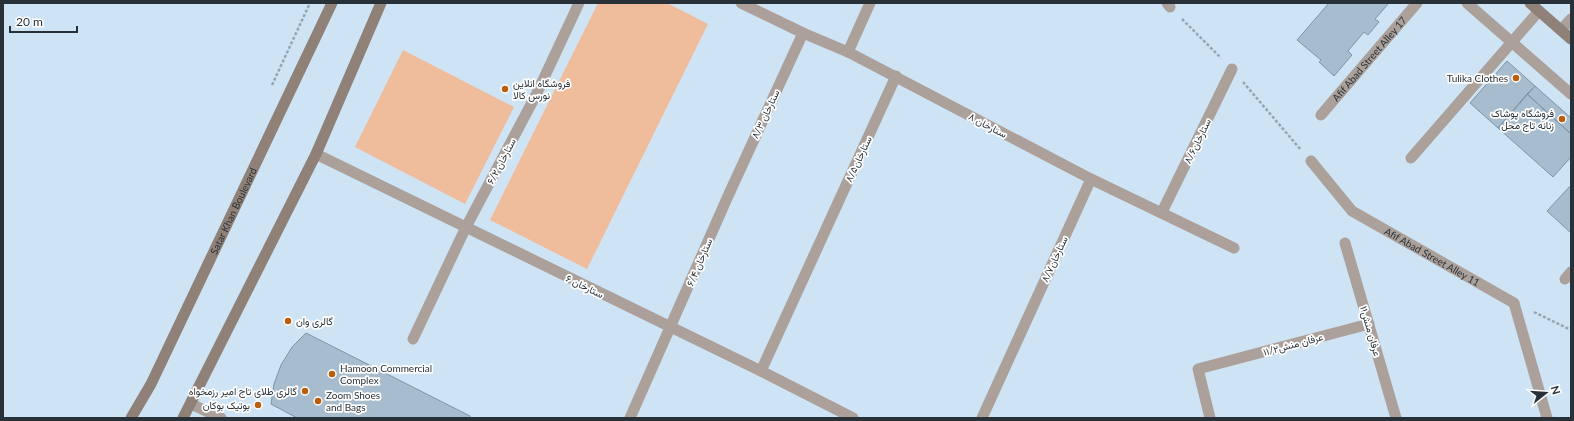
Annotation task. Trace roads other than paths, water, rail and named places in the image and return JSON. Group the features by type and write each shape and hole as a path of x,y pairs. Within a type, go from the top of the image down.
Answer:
{"main road":[{"name":"Satar Khan Boulevard","path":"131,418 151,384 332,3"},
{"path":"183,418 316,154 381,3"},
{"path":"1530,3 1571,39"}],"street":[{"name":"ستارخان ۶/۲","path":"413,339 466,227 536,95 578,3"},
{"name":"ستارخان ۸","path":"742,3 803,33 848,52 1091,179 1234,248"},
{"path":"848,52 870,3"},
{"name":"Afif Abad Street Alley 17","path":"1321,115 1417,3"},
{"path":"1467,3 1571,94"},
{"path":"1411,158 1539,11"},
{"path":"1561,30 1571,19"},
{"name":"ستارخان ۸/۳","path":"728,196 803,33"},
{"name":"ستارخان۸/۶","path":"1162,212 1232,69"},
{"name":"ستارخان۸/۵","path":"761,371 896,76"},
{"name":"ستارخان ۶","path":"316,154 761,371 853,418"},
{"name":"Afif Abad Street Alley 11","path":"1311,160 1352,211 1514,303 1547,418"},
{"name":"ستارخان۸/۷","path":"982,418 1091,179"},
{"name":"ستارخان ۶/۴","path":"630,418 728,196"},
{"name":"عرفان منش۱۱","path":"1345,243 1396,418"},
{"name":"عرفان منش۱۱/۲","path":"1210,418 1198,369 1369,324"},
{"path":"190,404 221,418"}],"place":[{"name":"Tulika Clothes","path":"1516,78"},
{"name":"فروشگاه انلاین نورس کالا","path":"505,89"},
{"name":"فروشگاه پوشاک زنانه تاج محل","path":"1562,119"},
{"name":"گالری وان","path":"288,321"},
{"name":"Hamoon Commercial Complex","path":"332,374"},
{"name":"گالری طلای تاج امیر رزمخواه","path":"305,391"},
{"name":"Zoom Shoes and Bags","path":"318,401"},
{"name":"بوتیک بوکان","path":"258,405"}]}
